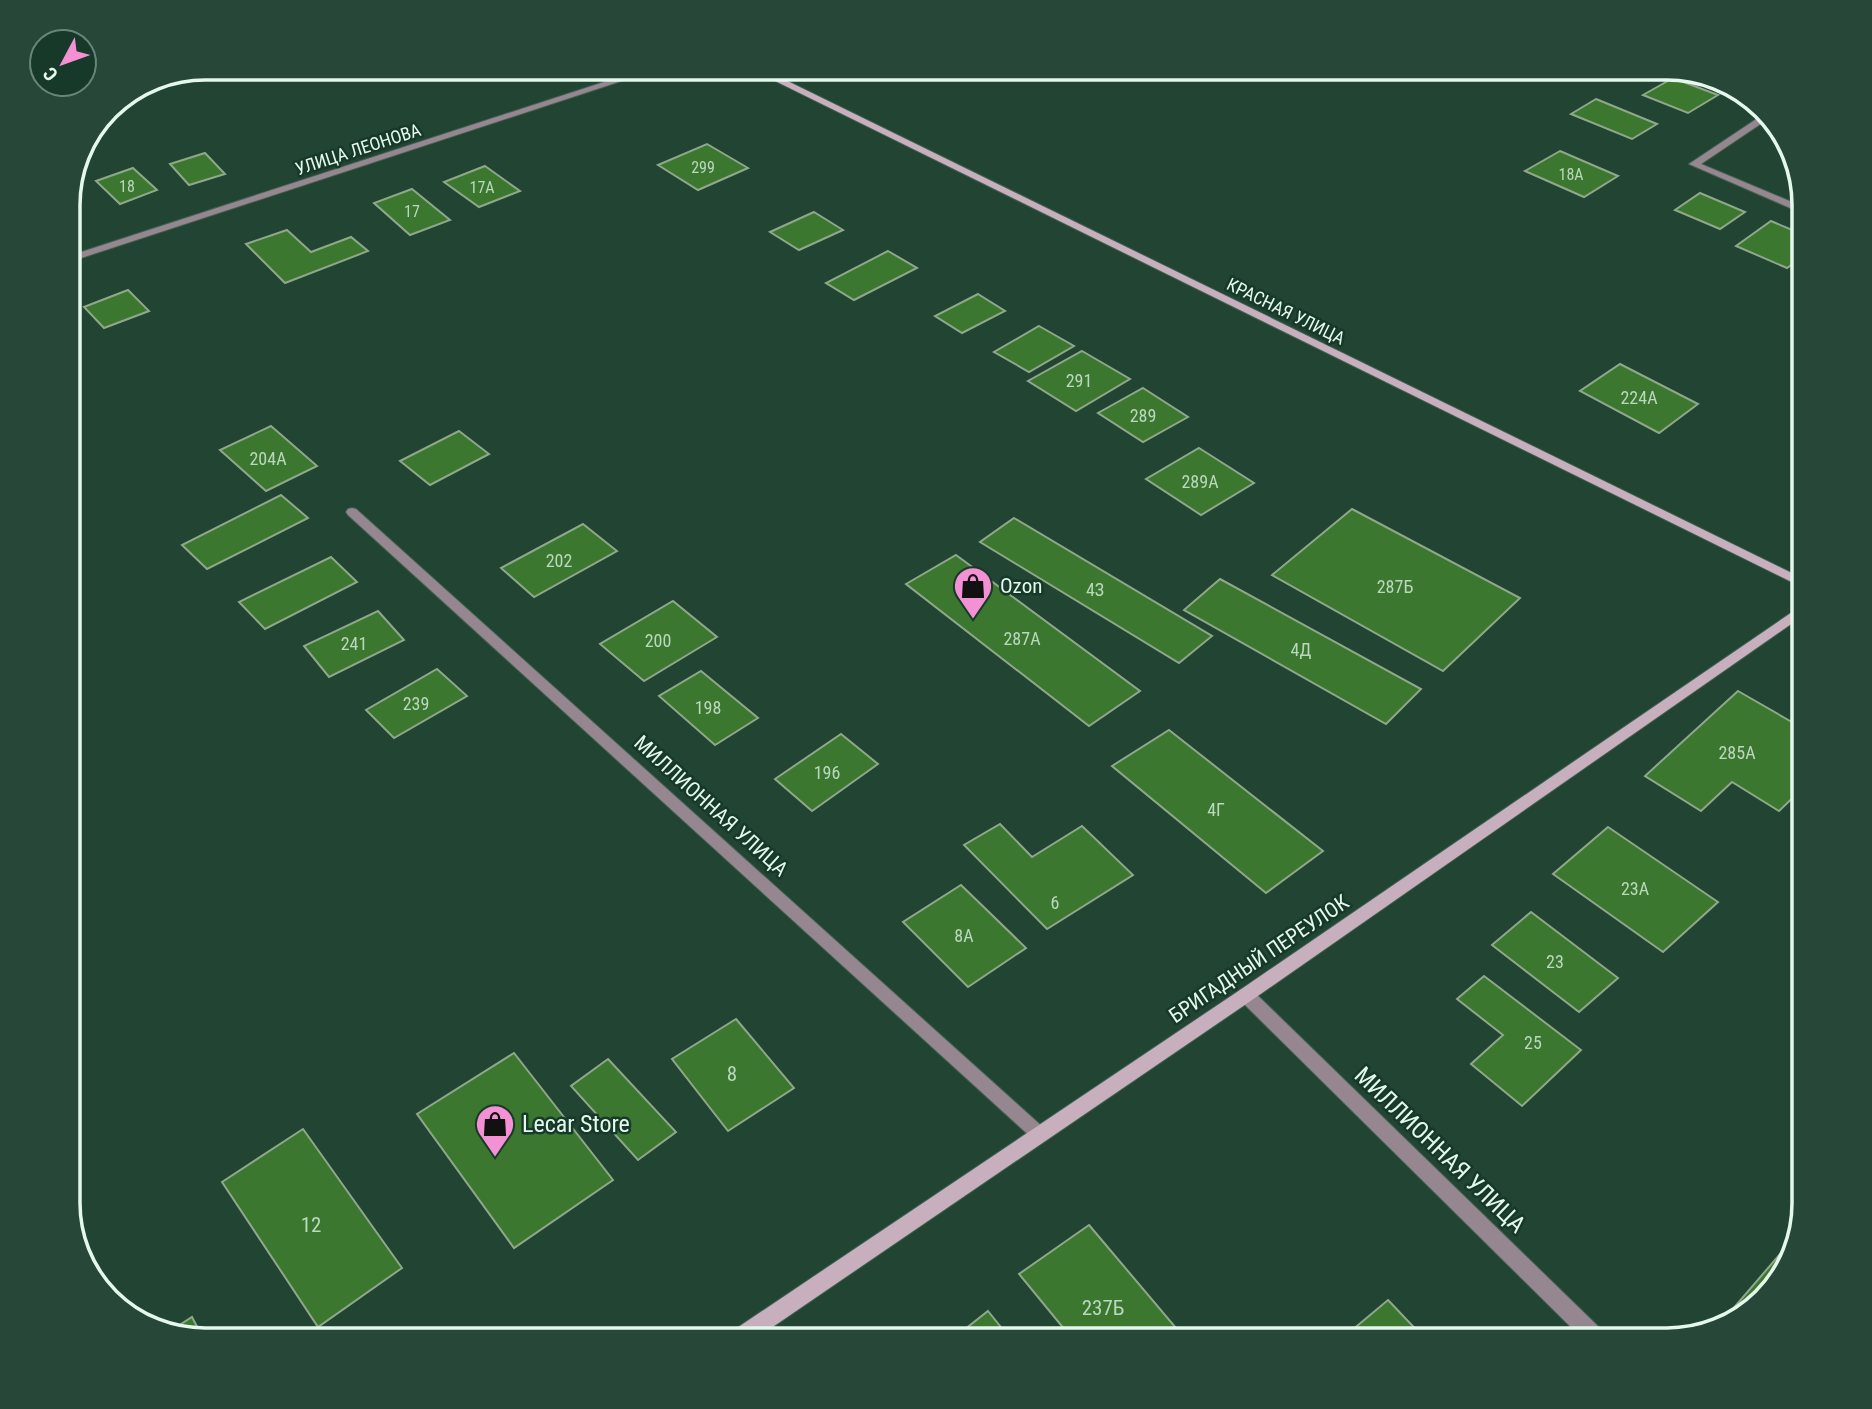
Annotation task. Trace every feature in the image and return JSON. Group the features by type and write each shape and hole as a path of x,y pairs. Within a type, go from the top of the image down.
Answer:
{"main road":[{"name":"КРАСНАЯ УЛИЦА","path":"778,80 1792,578"},
{"name":"БРИГАДНЫЙ ПЕРЕУЛОК","path":"753,1328 1246,995 1792,616"}],"street":[{"name":"УЛИЦА ЛЕОНОВА","path":"81,255 620,80"},
{"path":"1759,121 1694,163 1792,206"},
{"name":"МИЛЛИОННАЯ УЛИЦА","path":"352,512 1039,1134"},
{"name":"МИЛЛИОННАЯ УЛИЦА","path":"1246,995 1586,1328"}],"building":[{"path":"1669,80 1684,82 1718,95 1688,113 1643,95"},
{"path":"1596,99 1657,124 1632,139 1571,114"},
{"path":"707,144 748,168 698,190 658,165"},
{"path":"1560,151 1618,176 1584,197 1525,171"},
{"path":"205,153 225,174 189,185 170,164"},
{"path":"485,166 520,191 479,207 444,182"},
{"path":"133,168 157,190 120,204 96,181"},
{"path":"412,189 450,220 410,235 374,203"},
{"path":"1700,193 1745,212 1720,229 1675,210"},
{"path":"814,212 843,230 799,250 770,232"},
{"path":"1771,221 1792,230 1792,264 1787,268 1736,246"},
{"path":"287,230 311,252 351,237 368,251 285,283 246,244"},
{"path":"888,251 917,268 854,300 826,283"},
{"path":"128,290 149,311 104,328 84,307"},
{"path":"978,294 1005,311 962,333 935,316"},
{"path":"1039,326 1074,346 1029,372 994,352"},
{"path":"1082,351 1130,379 1076,411 1028,381"},
{"path":"1620,364 1698,404 1659,433 1580,391"},
{"path":"1143,388 1188,417 1143,442 1098,413"},
{"path":"271,426 317,466 266,491 220,450"},
{"path":"459,431 489,454 430,485 400,461"},
{"path":"1199,448 1254,483 1201,515 1146,479"},
{"path":"281,495 308,518 207,569 182,545"},
{"path":"1352,509 1520,598 1443,671 1272,575"},
{"path":"1014,518 1212,636 1179,663 980,542"},
{"path":"583,524 617,551 534,597 501,568"},
{"path":"956,555 1140,691 1089,726 906,584"},
{"path":"331,557 357,582 265,629 239,602"},
{"path":"1220,579 1421,689 1386,724 1184,610"},
{"path":"673,601 717,637 644,681 600,644"},
{"path":"378,611 404,640 329,677 304,646"},
{"path":"437,669 467,696 394,738 366,710"},
{"path":"701,671 758,718 715,745 659,696"},
{"path":"1738,691 1792,722 1792,799 1779,811 1732,782 1701,811 1645,776"},
{"path":"1169,730 1323,851 1266,893 1112,766"},
{"path":"841,734 878,764 812,811 775,779"},
{"path":"1000,824 1032,857 1082,826 1133,875 1047,929 964,845"},
{"path":"1608,827 1718,902 1663,952 1553,874"},
{"path":"961,885 1026,948 968,987 903,922"},
{"path":"1531,912 1618,978 1579,1012 1492,945"},
{"path":"1484,976 1581,1050 1522,1106 1471,1064 1503,1035 1457,999"},
{"path":"736,1019 794,1088 728,1131 672,1059"},
{"path":"514,1053 613,1180 514,1248 417,1114"},
{"path":"608,1059 676,1132 638,1160 571,1086"},
{"path":"303,1129 402,1268 318,1327 222,1182"},
{"path":"1089,1225 1176,1328 1063,1328 1019,1274"},
{"path":"1782,1252 1761,1286 1733,1309"},
{"path":"1388,1300 1415,1328 1355,1328"},
{"path":"988,1311 1002,1328 966,1328"},
{"path":"192,1317 197,1328 189,1327 179,1325"}],"place":[{"name":"Ozon","path":"973,620"},
{"name":"Lecar Store","path":"495,1158"}]}
